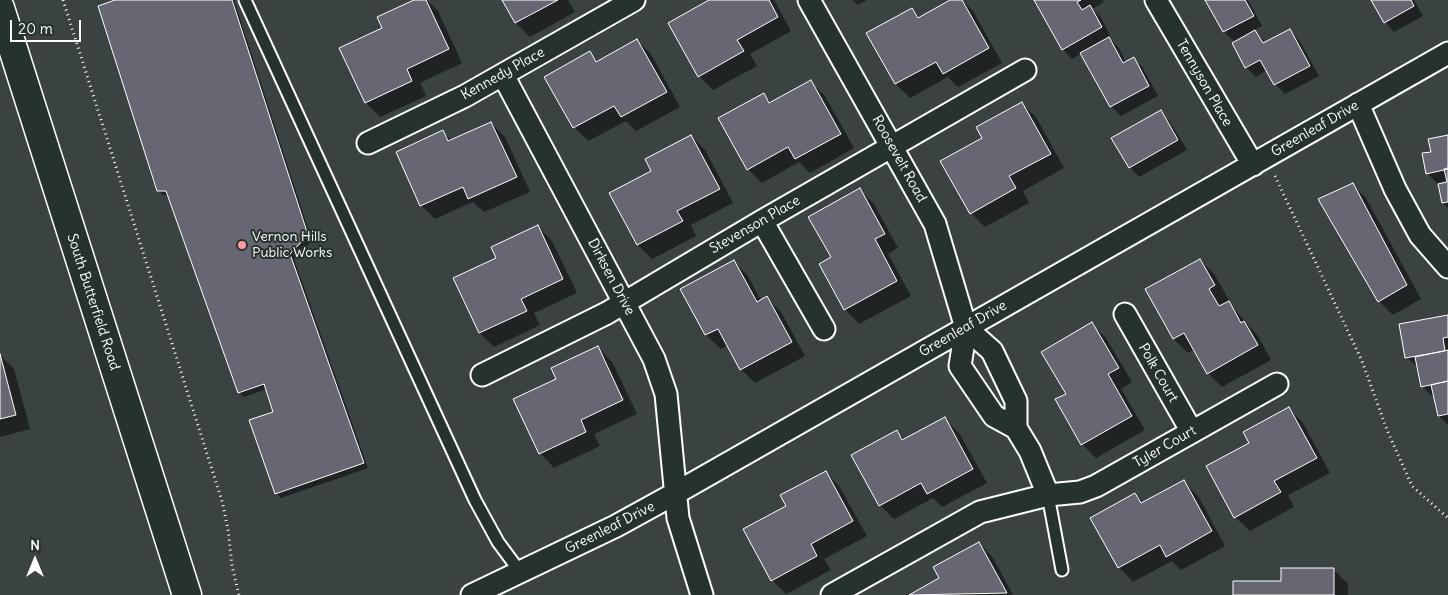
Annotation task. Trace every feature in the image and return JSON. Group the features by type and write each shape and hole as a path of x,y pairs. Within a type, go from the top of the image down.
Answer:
{"main road":[{"name":"South Butterfield Road","path":"0,8 4,37 187,595"}],"street":[{"name":"Kennedy Place","path":"368,143 466,96 634,0"},
{"name":"Roosevelt Road","path":"809,0 935,224 966,328"},
{"name":"Tennyson Place","path":"1156,0 1259,161"},
{"name":"Greenleaf Drive","path":"472,595 521,573 676,493 1448,53"},
{"name":"Stevenson Place","path":"482,375 607,313 624,301 762,220 1026,70"},
{"name":"Dirksen Drive","path":"503,75 654,359 666,394 678,518 702,595"},
{"path":"1358,104 1399,197 1420,235 1448,267"},
{"path":"762,220 824,330"},
{"name":"Polk Court","path":"1125,314 1192,432"},
{"path":"966,328 960,366 994,416 1016,428 1030,451 1048,495"},
{"path":"966,328 992,351 1016,402 1016,428"},
{"name":"Tyler Court","path":"832,595 980,512 1048,495 1080,492 1096,486 1277,384"}],"lane":[{"path":"245,0 475,500 498,542 521,573"},
{"path":"1048,495 1062,570"}],"path":[{"path":"63,0 222,501 239,595"},
{"path":"1259,161 1362,361 1387,430 1412,486 1448,518"}],"building":[{"name":"Vernon Hills Public Works","path":"115,0 232,0 308,235 290,254 364,463 275,494 249,420 273,412 264,384 238,393 166,191 157,191 98,6"},
{"path":"414,0 426,0 449,49 407,69 412,81 365,103 339,48 382,28 377,17"},
{"path":"502,0 558,0 515,23"},
{"path":"709,0 769,0 778,17 737,40 744,51 698,77 668,23"},
{"path":"950,0 962,0 989,48 943,74 936,62 895,84 866,33 912,8 918,18"},
{"path":"1034,0 1081,0 1077,2 1082,10 1090,5 1102,27 1062,50"},
{"path":"1205,0 1245,0 1254,16 1223,32"},
{"path":"1371,0 1411,0 1414,6 1384,23"},
{"path":"1290,29 1310,66 1274,85 1260,60 1245,68 1232,43 1255,30 1263,43"},
{"path":"1109,37 1123,63 1134,57 1149,86 1110,107 1080,53"},
{"path":"637,39 667,92 621,117 614,106 573,128 544,77 590,51 596,62"},
{"path":"811,80 841,134 795,159 788,147 747,170 718,118 764,93 769,103"},
{"path":"1022,102 1051,154 1009,176 1016,188 970,214 940,161 982,138 976,127"},
{"path":"1161,110 1178,140 1129,168 1111,138"},
{"path":"491,122 517,177 468,199 463,187 420,206 396,152 443,130 448,141"},
{"path":"691,135 720,189 677,211 683,221 637,245 609,193 651,171 645,159"},
{"path":"1448,135 1448,169 1426,174 1422,153 1431,152 1428,139"},
{"path":"1448,168 1448,202 1442,203 1438,184 1447,182 1444,169"},
{"path":"1353,183 1407,285 1378,302 1318,199"},
{"path":"860,188 885,234 875,239 897,281 844,310 819,264 831,257 808,217"},
{"path":"538,225 563,279 521,299 527,311 479,333 453,278 496,258 491,247"},
{"path":"1200,259 1215,285 1209,289 1219,306 1229,301 1241,323 1244,321 1258,345 1207,374 1184,333 1173,339 1145,289"},
{"path":"734,260 757,302 767,296 792,342 740,370 718,329 705,335 680,289"},
{"path":"1448,315 1448,337 1443,338 1445,351 1405,358 1399,324"},
{"path":"1092,322 1119,368 1108,374 1132,416 1081,445 1055,399 1066,394 1041,352"},
{"path":"598,346 623,400 581,420 586,432 539,454 513,399 556,379 551,368"},
{"path":"1448,350 1448,381 1421,387 1415,357"},
{"path":"0,354 16,415 0,419"},
{"path":"1448,381 1448,414 1438,416 1431,385"},
{"path":"1289,407 1317,458 1274,481 1281,492 1234,518 1206,466 1249,443 1243,432"},
{"path":"945,417 973,469 927,494 921,483 879,506 851,455 897,430 902,440"},
{"path":"826,471 853,521 811,544 817,556 771,581 743,529 786,506 780,495"},
{"path":"1184,480 1212,531 1166,557 1160,545 1118,568 1090,518 1135,493 1141,503"},
{"path":"979,542 1007,593 909,595 939,578 933,567"},
{"path":"1281,568 1334,568 1334,595 1233,595 1233,581 1281,581"}],"place":[{"name":"Vernon Hills Public Works","path":"242,245"}]}
